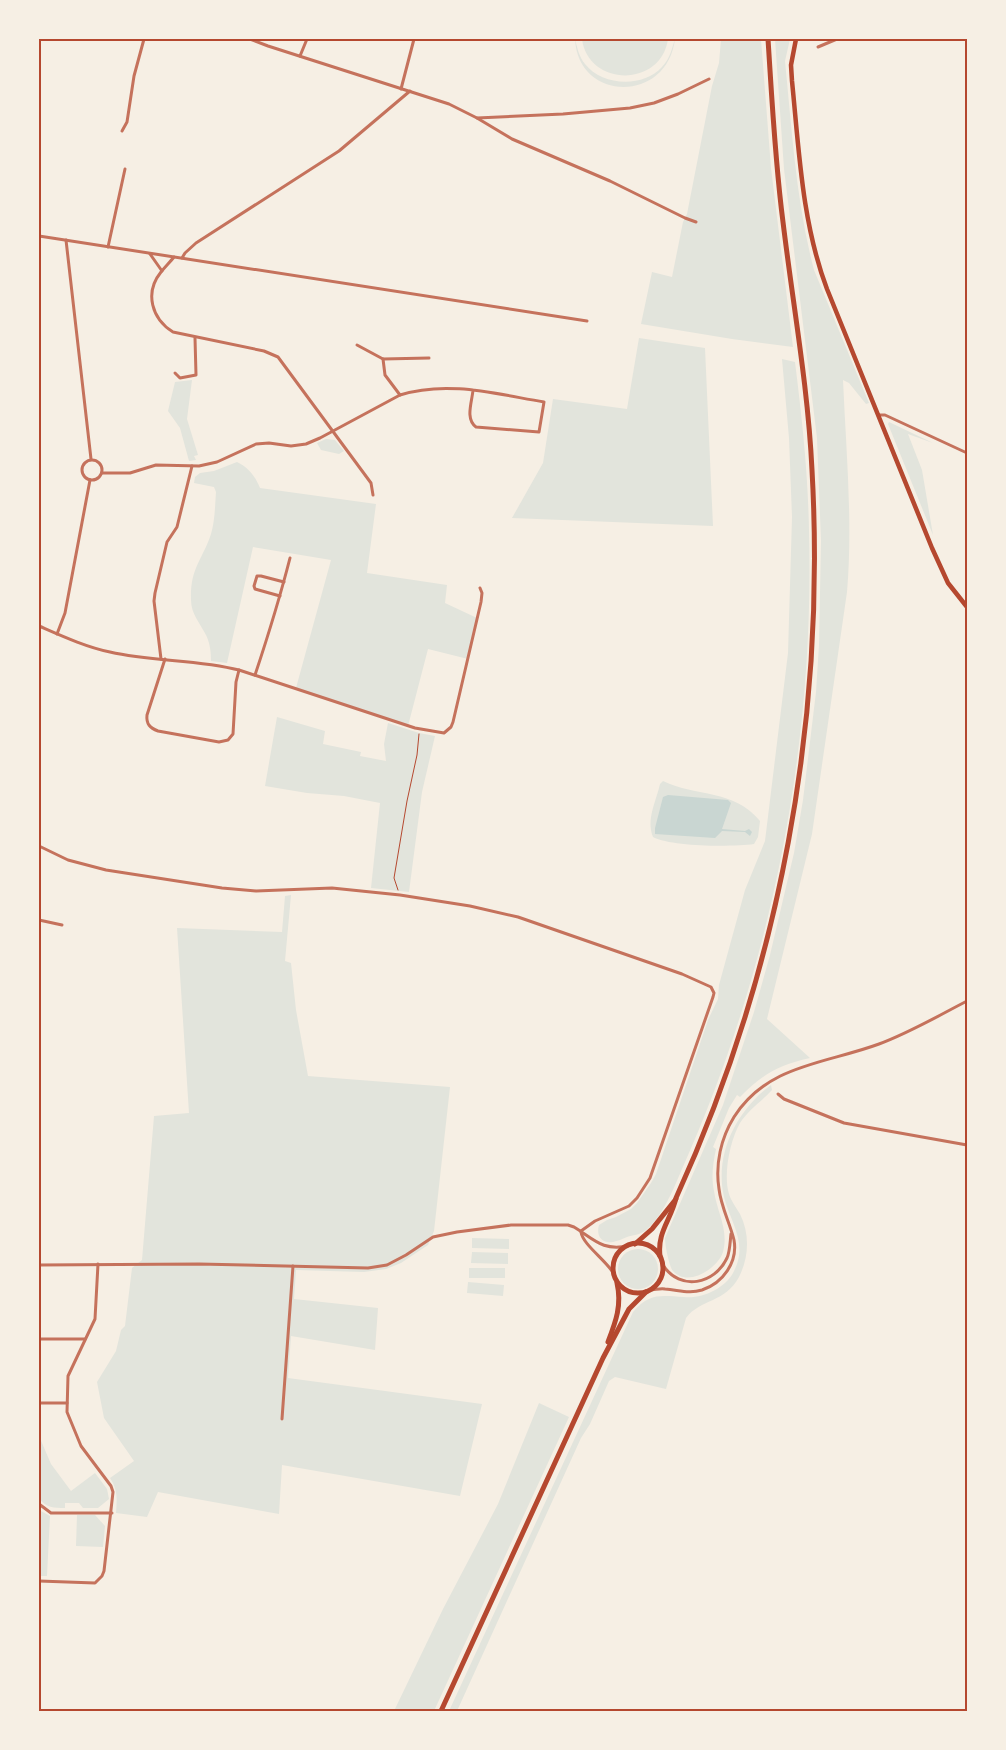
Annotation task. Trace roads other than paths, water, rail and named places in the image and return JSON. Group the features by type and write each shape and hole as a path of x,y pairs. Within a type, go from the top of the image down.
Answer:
{"main road":[{"path":"603,1358 619,1307 620,1296 615,1277 615,1259 620,1251 635,1244 652,1229 676,1198 692,1163 730,1066 768,941 783,874 801,770 810,688 816,571 812,467 804,380 779,184 768,39"},
{"path":"796,39 791,73 808,222 821,273 939,563 954,592 967,607"},
{"path":"442,1711 603,1358 629,1309 660,1282 663,1274 660,1256 661,1236 674,1208 676,1198"},
{"path":"635,1244 651,1247 660,1256"},
{"path":"615,1277 621,1287 629,1291 637,1293 648,1291"}],"street":[{"path":"122,131 127,122 134,76 144,39"},
{"path":"250,39 449,104 512,139 604,178 696,222"},
{"path":"300,56 307,39"},
{"path":"401,89 414,39"},
{"path":"818,47 837,39"},
{"path":"477,118 563,114 630,108 678,94 709,79"},
{"path":"182,258 196,243 339,151 410,91"},
{"path":"108,247 125,169"},
{"path":"39,236 587,321"},
{"path":"66,240 91,459"},
{"path":"149,253 162,271"},
{"path":"174,257 155,282 152,293 152,305 162,324 174,332 194,338 264,351 278,357 371,483 373,495"},
{"path":"175,373 180,378 196,375 194,338"},
{"path":"357,345 383,359 429,358"},
{"path":"383,359 385,375 400,395"},
{"path":"102,473 100,463 91,459 84,462 81,468 84,477 90,480 97,478 102,473 128,473 156,465 192,466 217,462 256,444 291,446 306,444 400,395 435,387 473,390 544,402 539,432 476,427 472,425 469,418 473,390"},
{"path":"878,415 885,416 967,453"},
{"path":"192,466 177,527 167,542 154,594 163,659 147,715 149,726 158,731 219,742 228,740 232,734 236,682 239,670"},
{"path":"57,634 66,614 90,480"},
{"path":"255,675 290,558"},
{"path":"280,596 256,589 254,586 256,578 260,576 284,582"},
{"path":"39,626 111,653 239,670 420,729 444,733 451,727 481,602 482,593 480,588"},
{"path":"39,846 68,860 106,870 222,888 256,891 332,888 400,895 470,906 518,917 703,982 713,990 714,997 650,1178 637,1198 629,1206 596,1221 580,1231"},
{"path":"39,920 62,925"},
{"path":"648,1291 665,1289 693,1292 713,1285 726,1273 732,1262 734,1245 718,1188 720,1153 730,1124 750,1097 766,1083 781,1074 880,1044 967,1001"},
{"path":"778,1094 844,1123 967,1145"},
{"path":"39,1265 98,1264 368,1268 387,1265 433,1237 485,1227 511,1225 568,1225 608,1247 628,1246"},
{"path":"580,1231 587,1245 607,1264 615,1277"},
{"path":"663,1265 671,1276 682,1282 698,1281 708,1277 718,1270 726,1258 731,1231"},
{"path":"39,1581 90,1584 99,1580 104,1571 112,1513 113,1498 111,1486 81,1446 67,1412 68,1376 95,1319 98,1264"},
{"path":"282,1419 293,1266"},
{"path":"39,1339 85,1339"},
{"path":"39,1403 67,1403"},
{"path":"39,1504 51,1512 112,1513"}]}
